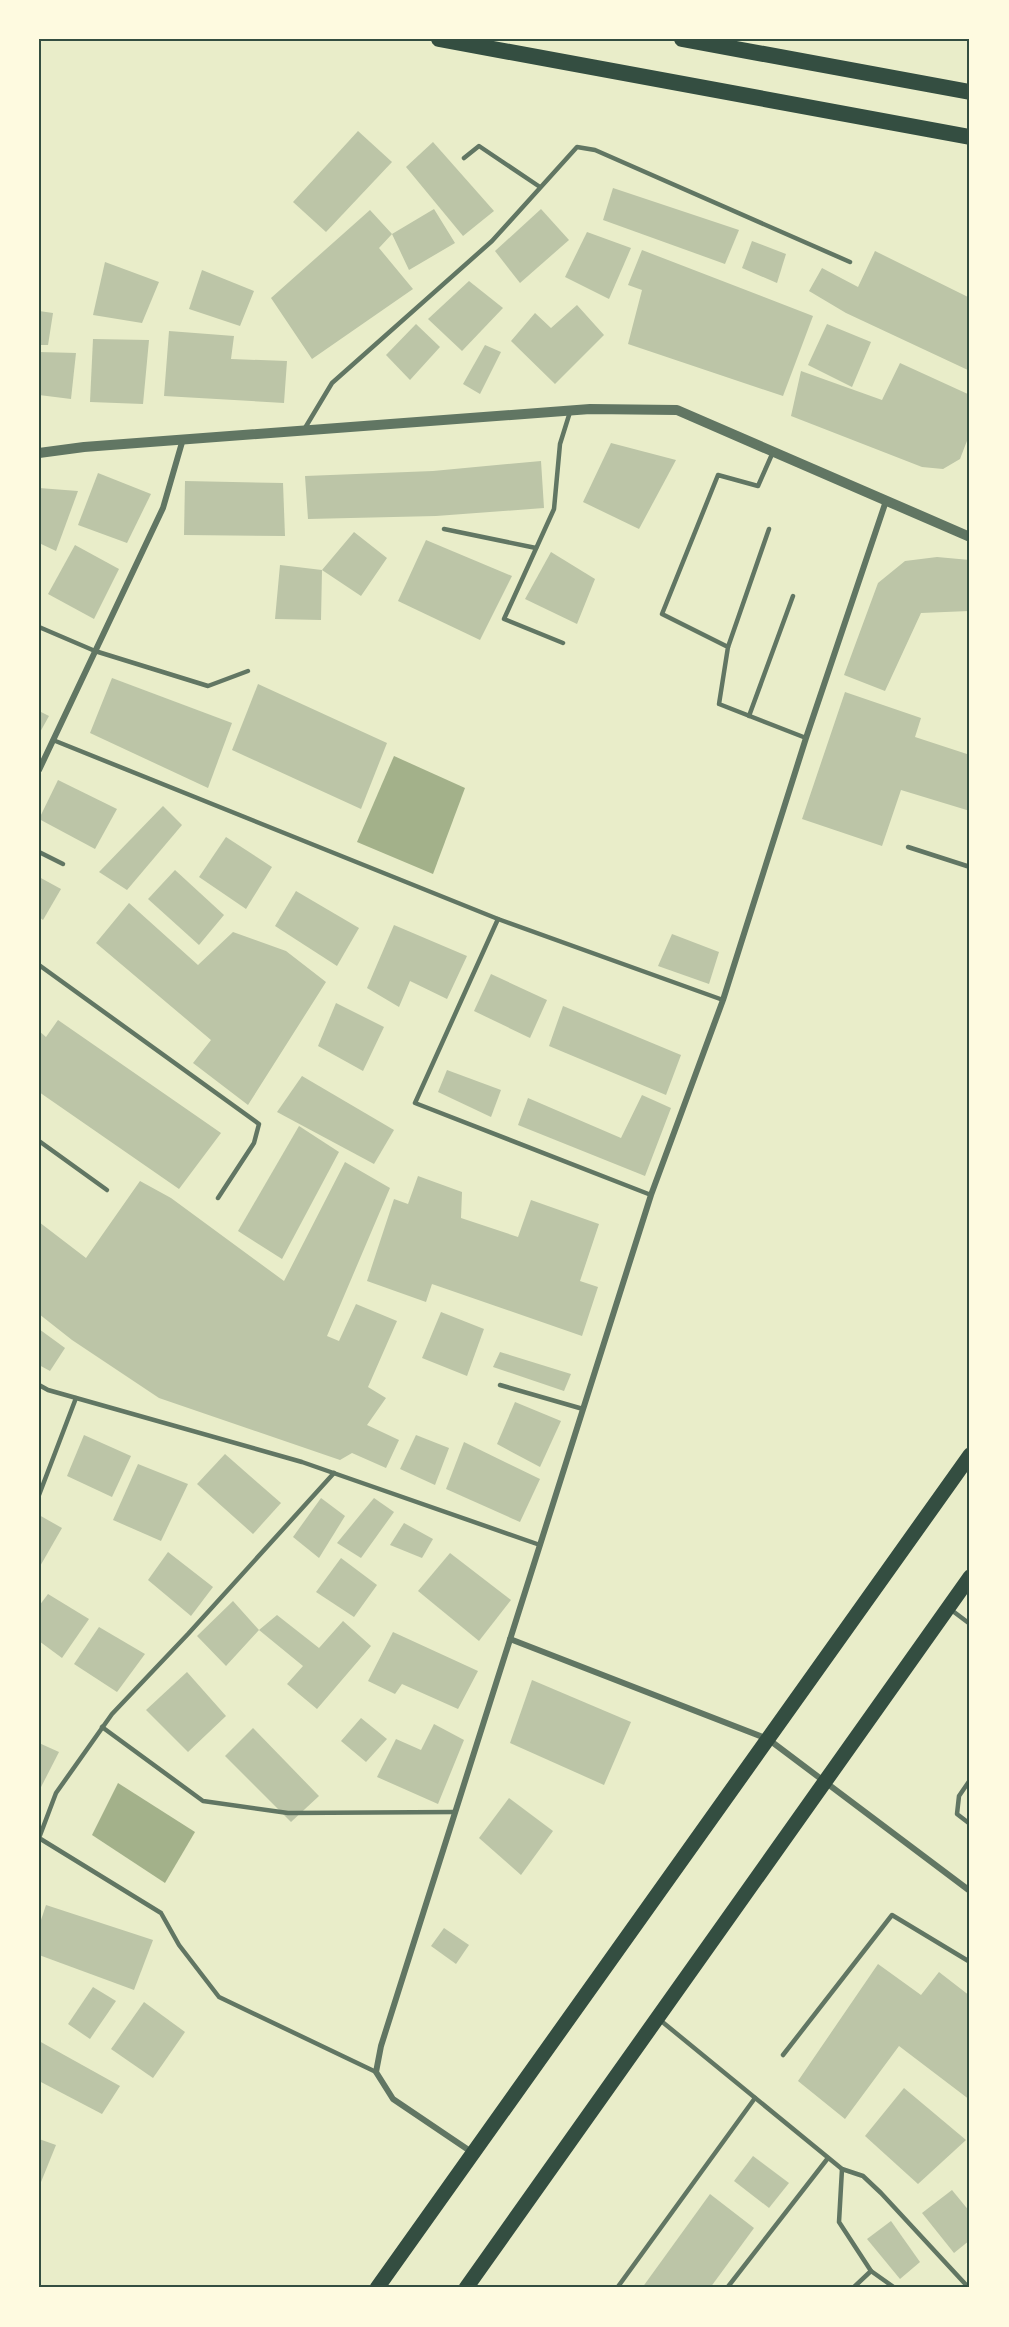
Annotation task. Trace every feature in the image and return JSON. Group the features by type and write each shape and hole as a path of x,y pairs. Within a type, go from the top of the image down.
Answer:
{"highway":[{"path":"439,39 970,137"},
{"path":"682,39 970,92"}],"main road":[{"path":"377,2288 970,1455"},
{"path":"466,2288 970,1577"}],"street":[{"path":"39,453 183,439 570,410 677,410 886,501 969,533"},
{"path":"39,770 163,508 183,439"},
{"path":"473,2153 393,2099 376,2072 381,2046 651,1195 723,1000 806,738 886,501"},
{"path":"510,1639 768,1739 970,1890"}],"lane":[{"path":"464,158 479,146 540,187"},
{"path":"303,430 333,383 492,241 576,147 595,150 850,262"},
{"path":"563,643 504,619 554,508 560,444 570,410"},
{"path":"728,647 662,614 718,475 758,486 773,452"},
{"path":"769,529 728,647 719,704 806,738"},
{"path":"444,530 536,548"},
{"path":"749,716 793,596"},
{"path":"39,627 95,651 208,686 248,671"},
{"path":"53,740 498,919 723,1000"},
{"path":"908,847 970,867"},
{"path":"39,852 63,864"},
{"path":"498,919 415,1103 651,1195"},
{"path":"39,965 259,1124 254,1143 218,1198"},
{"path":"39,1141 107,1190"},
{"path":"39,1385 48,1390 302,1462 540,1545"},
{"path":"500,1385 583,1409"},
{"path":"39,1496 76,1398"},
{"path":"334,1473 112,1714 56,1793 39,1838 162,1913 179,1945 219,1997 376,2072"},
{"path":"948,1608 970,1624"},
{"path":"102,1727 203,1801 288,1813 455,1812"},
{"path":"970,1780 959,1796 957,1814 970,1824"},
{"path":"783,2055 892,1915 970,1962"},
{"path":"658,2018 842,2169 863,2176 969,2288"},
{"path":"617,2288 755,2098"},
{"path":"727,2288 828,2158"},
{"path":"842,2169 839,2222 871,2271 895,2288"},
{"path":"853,2288 871,2271"}],"shaded area":[{"path":"394,756 465,788 433,874 357,842"},
{"path":"118,1783 195,1832 165,1883 92,1835"}],"building":[{"path":"358,131 392,162 326,232 293,202"},
{"path":"433,142 494,211 463,236 406,167"},
{"path":"613,188 739,230 725,264 603,220"},
{"path":"434,209 455,243 409,270 392,234"},
{"path":"541,209 569,240 520,283 495,251"},
{"path":"370,210 392,234 379,248 413,289 312,359 271,298"},
{"path":"587,232 631,248 609,299 565,277"},
{"path":"752,241 786,254 777,283 742,268"},
{"path":"642,250 813,316 783,396 628,344 642,290 628,285"},
{"path":"875,251 970,298 970,371 846,313 809,291 822,268 858,287"},
{"path":"105,262 159,282 142,323 93,315"},
{"path":"202,270 254,291 240,326 189,309"},
{"path":"469,281 503,308 462,351 428,319"},
{"path":"577,305 604,335 555,384 511,341 535,313 551,328"},
{"path":"39,311 53,313 48,345 39,345"},
{"path":"416,324 440,347 410,380 386,355"},
{"path":"827,324 871,342 852,387 808,365"},
{"path":"169,331 234,336 231,359 287,361 284,403 164,396"},
{"path":"93,339 149,340 143,404 90,402"},
{"path":"485,345 501,352 480,394 463,384"},
{"path":"39,352 76,353 71,399 39,395"},
{"path":"900,363 970,395 970,433 960,459 943,469 922,467 791,416 801,371 882,400"},
{"path":"611,443 676,460 639,529 583,502"},
{"path":"541,461 544,508 436,516 308,519 305,476 433,471"},
{"path":"98,473 151,494 127,543 78,525"},
{"path":"185,481 283,483 285,536 184,535"},
{"path":"39,488 78,491 56,551 39,543"},
{"path":"354,532 387,558 361,596 322,570"},
{"path":"426,540 512,576 480,640 398,601"},
{"path":"75,545 119,569 94,619 48,594"},
{"path":"551,552 595,579 577,624 525,599"},
{"path":"937,557 970,560 969,611 921,613 885,691 844,675 878,583 905,561"},
{"path":"280,565 322,570 321,620 275,619"},
{"path":"112,678 232,723 208,788 90,733"},
{"path":"258,684 387,743 361,809 232,750"},
{"path":"845,692 921,718 915,737 970,755 970,811 901,790 882,846 802,819"},
{"path":"39,711 49,716 39,734"},
{"path":"58,780 117,809 95,849 39,819"},
{"path":"163,806 182,825 127,890 99,872"},
{"path":"226,837 272,867 246,909 199,877"},
{"path":"175,870 224,915 199,945 148,899"},
{"path":"39,877 61,889 43,920 39,917"},
{"path":"296,891 359,928 337,966 275,926"},
{"path":"129,903 198,965 233,932 286,951 326,982 248,1105 193,1063 211,1040 96,943"},
{"path":"394,925 467,956 447,999 410,981 399,1007 367,988"},
{"path":"672,934 719,952 709,984 658,966"},
{"path":"491,974 547,1000 530,1038 474,1011"},
{"path":"336,1003 384,1027 363,1071 318,1046"},
{"path":"563,1006 681,1055 666,1095 549,1046"},
{"path":"58,1020 221,1133 179,1189 39,1092 39,1031 46,1037"},
{"path":"447,1070 501,1090 491,1117 438,1092"},
{"path":"302,1076 394,1130 374,1164 277,1112"},
{"path":"642,1095 671,1108 645,1176 518,1125 528,1098 621,1138"},
{"path":"299,1126 339,1152 282,1259 238,1231"},
{"path":"345,1162 390,1188 327,1336 339,1341 356,1304 397,1321 368,1387 386,1398 367,1425 399,1440 386,1468 352,1453 340,1460 159,1398 72,1340 39,1314 39,1222 86,1258 140,1181 171,1198 284,1281"},
{"path":"418,1176 462,1192 461,1218 518,1237 531,1200 599,1224 580,1281 598,1287 582,1336 432,1284 426,1302 367,1281 394,1199 408,1204"},
{"path":"441,1312 484,1329 467,1376 422,1358"},
{"path":"39,1329 65,1348 50,1371 39,1365"},
{"path":"500,1352 571,1374 564,1391 493,1367"},
{"path":"515,1402 561,1421 540,1467 497,1444"},
{"path":"84,1435 131,1456 112,1497 67,1476"},
{"path":"416,1435 449,1448 435,1485 400,1469"},
{"path":"464,1442 540,1479 520,1522 446,1489"},
{"path":"225,1454 281,1503 253,1534 197,1484"},
{"path":"138,1464 188,1484 161,1541 113,1520"},
{"path":"321,1498 345,1516 319,1558 293,1537"},
{"path":"374,1498 394,1512 361,1558 337,1543"},
{"path":"39,1515 62,1528 39,1568"},
{"path":"404,1523 433,1539 422,1558 390,1545"},
{"path":"168,1552 213,1587 191,1616 148,1580"},
{"path":"450,1553 511,1600 479,1641 418,1591"},
{"path":"341,1558 377,1585 354,1617 316,1592"},
{"path":"48,1594 89,1619 62,1658 39,1641 39,1606"},
{"path":"233,1601 259,1630 226,1666 197,1636"},
{"path":"277,1615 319,1648 343,1621 371,1646 317,1709 287,1684 303,1666 259,1630"},
{"path":"99,1627 145,1654 117,1692 74,1664"},
{"path":"393,1632 478,1671 458,1709 402,1684 395,1694 368,1681"},
{"path":"187,1672 226,1716 188,1752 146,1710"},
{"path":"532,1680 631,1722 604,1785 510,1743"},
{"path":"361,1718 387,1739 366,1762 341,1741"},
{"path":"434,1724 464,1740 438,1804 377,1777 396,1739 421,1750"},
{"path":"253,1728 319,1796 291,1822 225,1756"},
{"path":"39,1743 59,1752 39,1791"},
{"path":"509,1798 553,1831 521,1875 479,1838"},
{"path":"46,1905 153,1940 134,1990 39,1955 39,1926"},
{"path":"444,1928 469,1945 456,1964 431,1946"},
{"path":"878,1964 921,1995 939,1972 970,1996 970,2100 899,2046 845,2119 798,2081"},
{"path":"93,1987 116,2001 90,2039 68,2024"},
{"path":"144,2002 185,2032 153,2078 111,2049"},
{"path":"39,2041 120,2086 102,2114 39,2081"},
{"path":"904,2088 966,2140 918,2184 865,2136"},
{"path":"39,2139 56,2145 39,2187"},
{"path":"753,2156 789,2183 769,2208 734,2181"},
{"path":"952,2190 970,2212 970,2240 954,2253 922,2213"},
{"path":"710,2194 754,2228 710,2288 642,2288"},
{"path":"891,2221 920,2262 900,2279 867,2239"}]}
